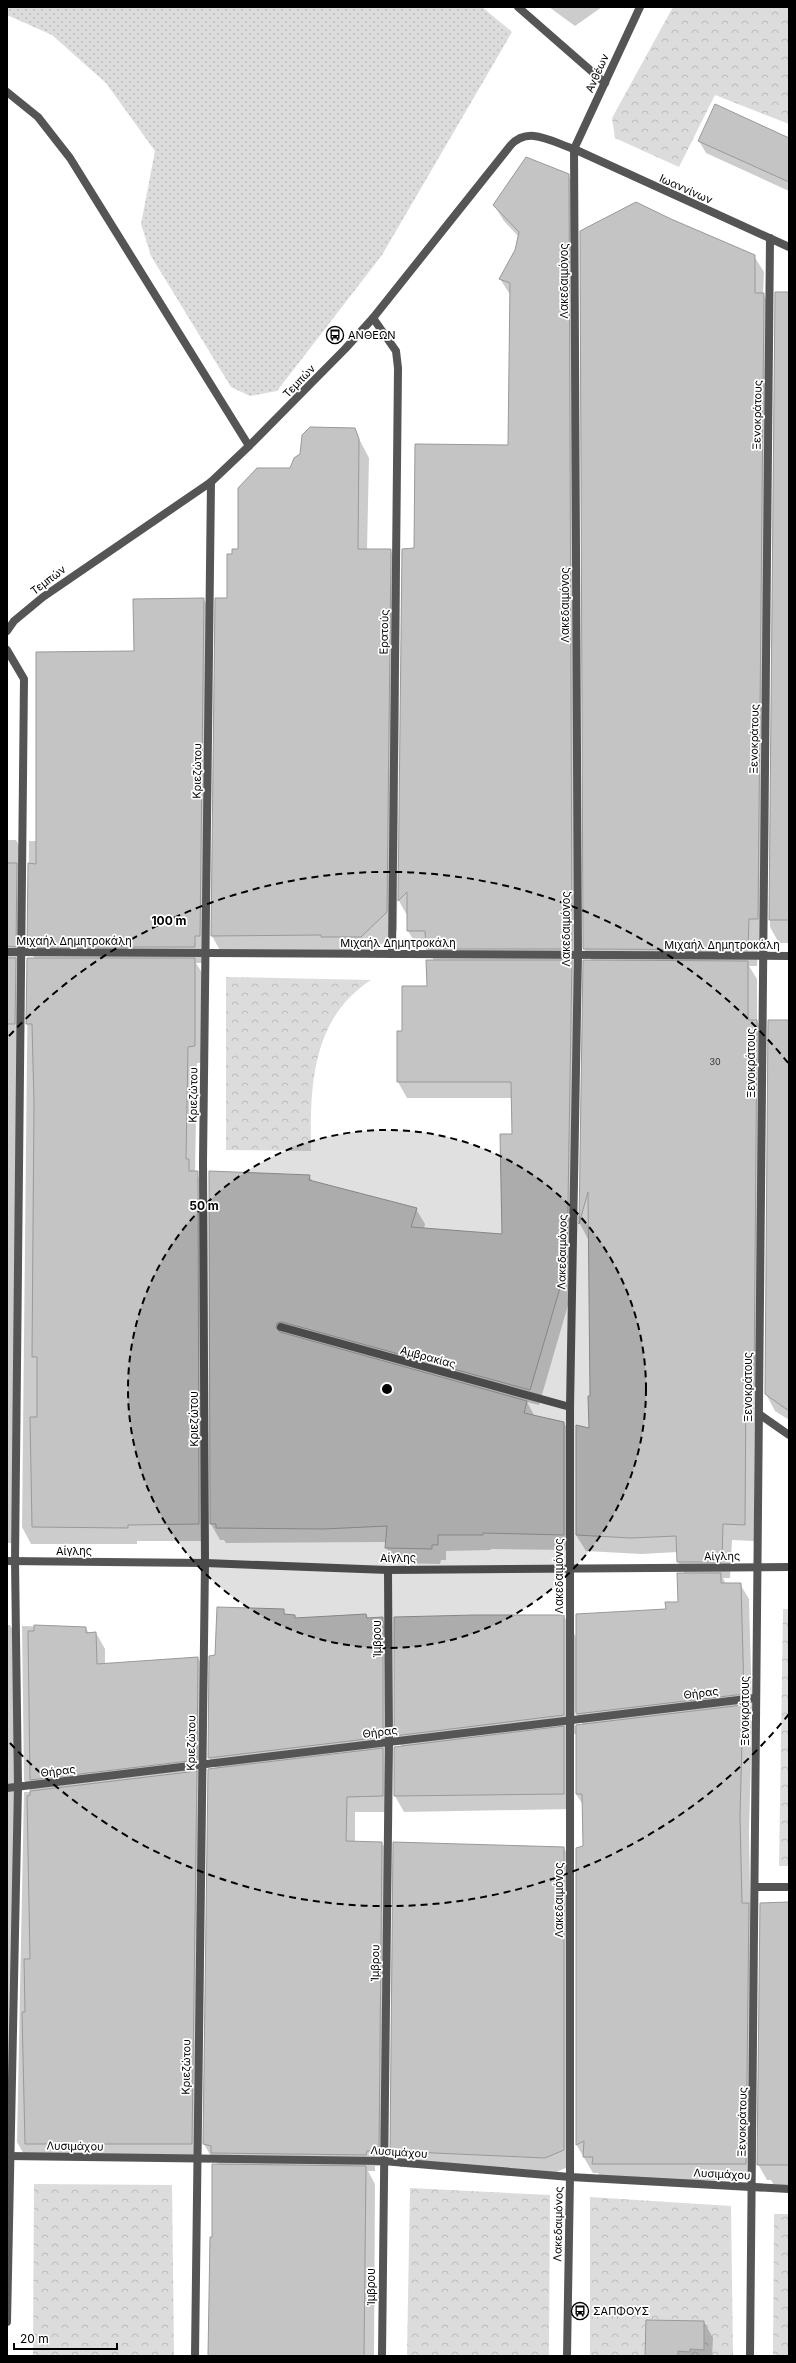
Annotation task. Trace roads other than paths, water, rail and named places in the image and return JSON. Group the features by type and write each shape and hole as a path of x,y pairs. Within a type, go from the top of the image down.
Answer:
{"street":[{"path":"518,7 604,83"},
{"name":"Ανθέων","path":"574,149 640,7"},
{"path":"7,92 38,117 70,158 249,446"},
{"name":"Τεμπών","path":"7,631 19,617 48,593 211,482 249,446 345,350 373,318 514,141 525,135 532,134 574,149"},
{"name":"Ιωαννίνων","path":"574,149 789,247"},
{"name":"Λακεδαιμόνος","path":"567,2356 570,2177 570,1407 578,955 574,149"},
{"name":"Ξενοκράτους","path":"750,2356 756,1887 755,1698 758,1567 762,956 770,238"},
{"name":"Ερατούς","path":"373,318 396,351 398,368 392,954"},
{"name":"Κριεζώτου","path":"195,2356 196,2159 205,1563 203,1162 207,953 211,482"},
{"path":"7,650 24,679 22,952 11,1561 18,1786 8,2156 7,2322"},
{"name":"Μιχαήλ Δημητροκάλη","path":"7,952 789,956"},
{"name":"Αμβρακίας","path":"281,1327 570,1407"},
{"path":"759,1414 789,1435"},
{"name":"Αίγλης","path":"11,1561 205,1563 388,1570 789,1567"},
{"name":"Ίμβρου","path":"382,2356 383,2161 389,1742 388,1570"},
{"name":"Θήρας","path":"7,1788 755,1698"},
{"path":"756,1887 789,1887"},
{"name":"Λυσιμάχου","path":"8,2156 383,2161 570,2177 789,2189"}],"place":[{"name":"ΑΝΘΕΩΝ","path":"335,335"},
{"name":"ΣΑΠΦΟΥΣ","path":"580,2311"}]}
